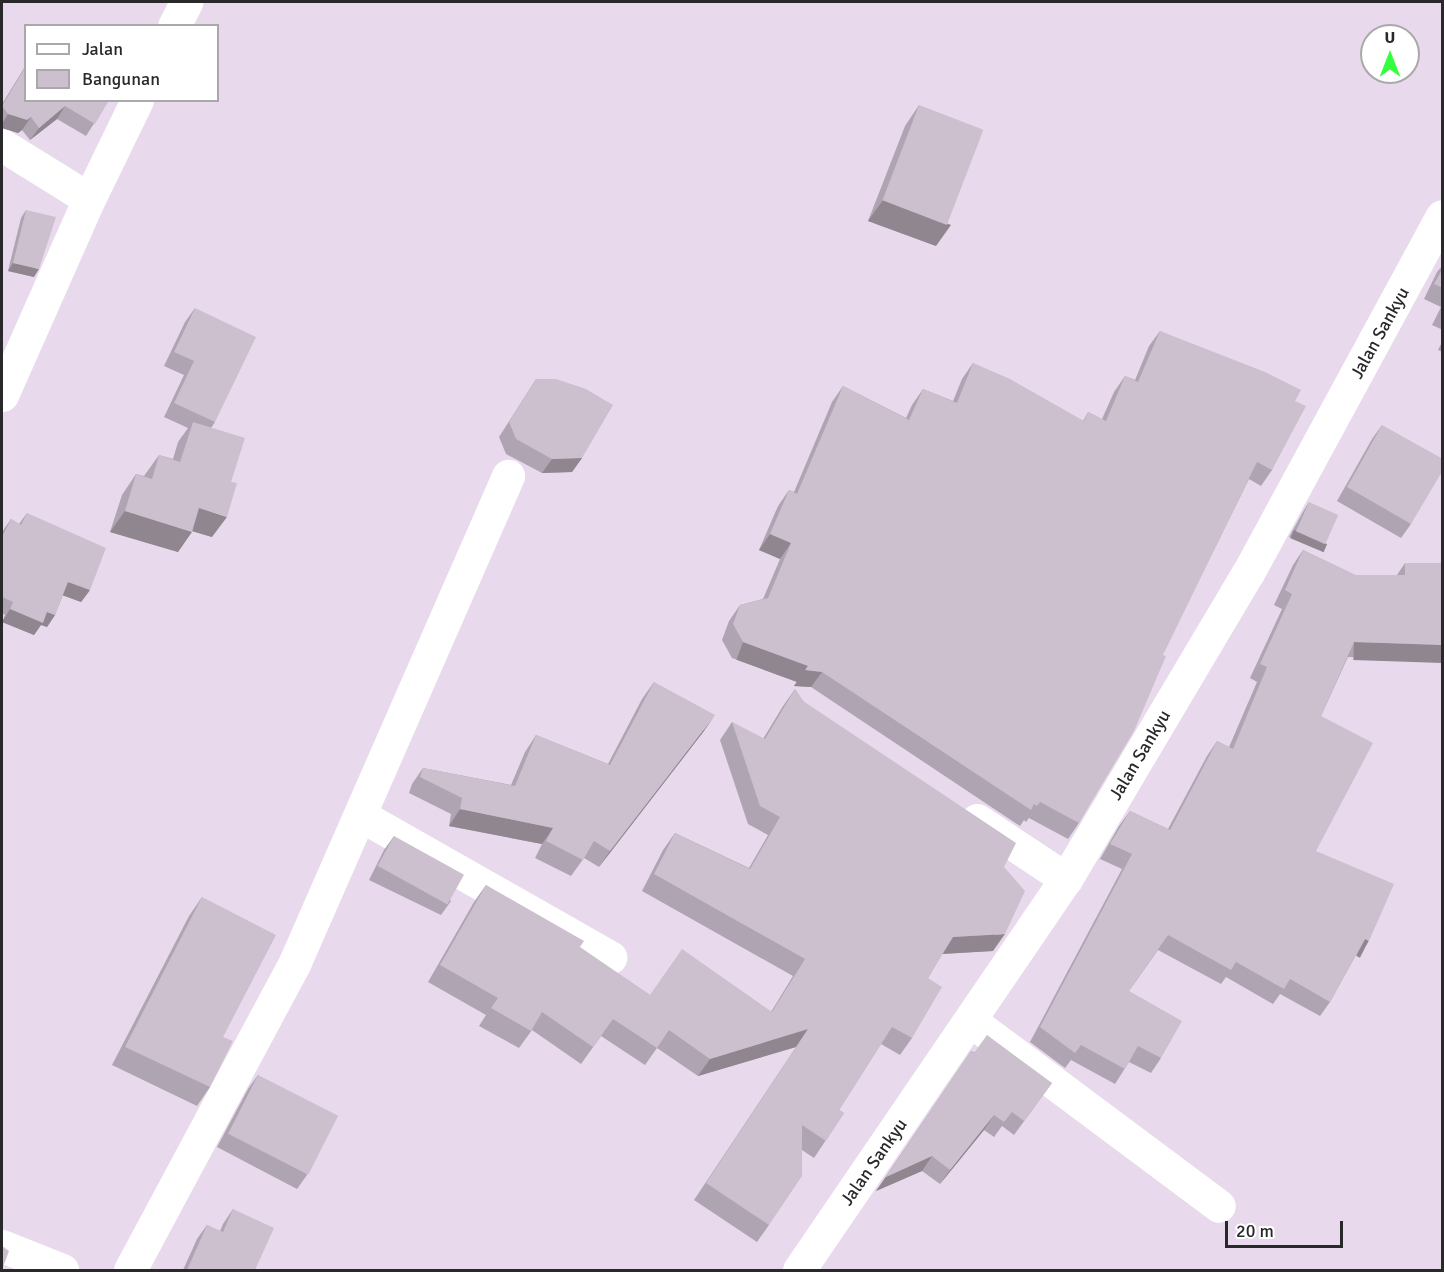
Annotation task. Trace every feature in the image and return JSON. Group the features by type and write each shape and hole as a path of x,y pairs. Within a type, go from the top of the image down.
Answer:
{"street":[{"path":"175,24 186,2"},
{"path":"3,385 136,102"},
{"path":"2,145 89,199"},
{"name":"Jalan Sankyu","path":"799,1270 1066,879 1248,573 1443,216"},
{"path":"130,1270 295,962 508,476"},
{"path":"948,801 1066,879"},
{"path":"360,815 610,957"},
{"path":"971,1021 1220,1206"},
{"path":"2,1246 63,1270"}],"building":[{"path":"24,69 24,102 108,102 95,124 65,106 39,128 31,117 27,120 8,114 2,106"},
{"path":"919,105 983,130 947,225 882,200"},
{"path":"26,210 56,217 39,269 13,263"},
{"path":"1443,268 1443,288 1434,284"},
{"path":"195,308 256,337 215,422 174,403 194,361 174,352"},
{"path":"1160,331 1265,372 1301,390 1295,401 1306,406 1272,470 1257,462 1163,655 1166,656 1134,731 1079,823 1040,802 1037,806 1034,804 1031,810 822,672 805,670 808,666 743,642 733,624 740,605 768,598 791,543 770,534 789,490 797,494 843,386 909,420 923,389 957,403 973,363 1010,379 1084,421 1088,412 1106,421 1125,376 1138,382"},
{"path":"536,379 556,379 586,389 613,405 582,458 552,459 516,439 509,422"},
{"path":"193,422 245,438 231,482 237,483 227,517 199,508 192,532 125,511 136,474 152,479 159,455 180,462"},
{"path":"1382,425 1443,459 1443,470 1411,524 1347,487"},
{"path":"1309,502 1338,515 1325,544 1296,531"},
{"path":"27,513 106,548 90,590 68,582 55,615 47,612 43,623 10,609 13,602 2,597 2,537 11,519 21,525"},
{"path":"1303,550 1355,575 1405,575 1405,563 1443,563 1443,645 1354,642 1321,716 1373,743 1316,851 1394,884 1369,941 1365,939 1330,1002 1290,979 1284,989 1236,962 1231,970 1168,935 1129,991 1182,1021 1161,1058 1138,1046 1125,1069 1081,1045 1075,1053 1040,1027 1132,854 1110,844 1130,811 1170,830 1217,741 1233,749 1267,667 1260,664 1292,594 1285,590"},
{"path":"654,682 715,715 610,851 594,841 583,860 546,841 553,828 460,809 462,798 420,777 423,768 515,786 536,735 610,765"},
{"path":"795,689 803,701 1016,843 1004,867 1025,891 1005,934 953,937 928,978 942,987 912,1038 892,1027 839,1110 844,1113 826,1141 802,1125 802,1176 769,1225 706,1183 808,1029 710,1059 669,1030 657,1048 613,1019 593,1047 542,1012 531,1031 491,1008 498,998 440,965 486,885 584,941 580,947 650,995 682,949 772,1012 805,959 654,874 675,833 750,869 780,817 760,806 732,722 765,739"},
{"path":"394,836 464,875 447,905 378,866"},
{"path":"202,897 276,935 223,1037 233,1041 210,1087 125,1047"},
{"path":"987,1035 1052,1083 1024,1121 1012,1112 1004,1122 994,1115 950,1170 932,1156 886,1177 971,1051 974,1053"},
{"path":"258,1075 338,1116 308,1175 228,1134"},
{"path":"233,1209 274,1228 255,1270 187,1270 207,1225 223,1232"},
{"path":"2,1246 9,1251 2,1270"}]}
